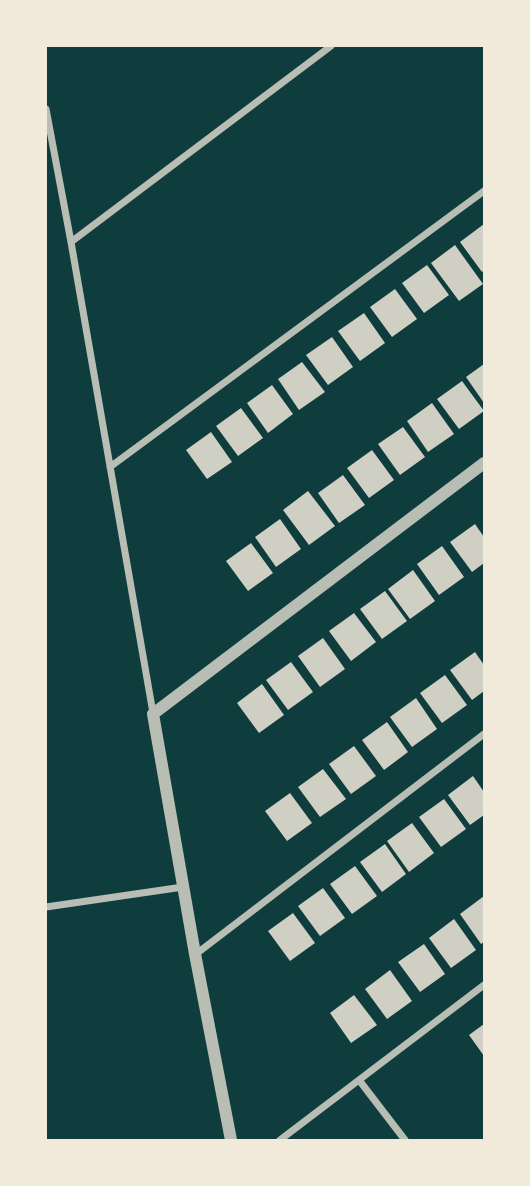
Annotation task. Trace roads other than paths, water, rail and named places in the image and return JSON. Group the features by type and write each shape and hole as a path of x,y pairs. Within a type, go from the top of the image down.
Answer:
{"street":[{"path":"71,242 331,46"},
{"path":"46,109 195,954 231,1140"},
{"path":"110,467 485,191"},
{"path":"153,714 485,463"},
{"path":"195,954 485,734"},
{"path":"46,907 183,887"},
{"path":"280,1140 485,985"},
{"path":"359,1080 405,1140"}]}
